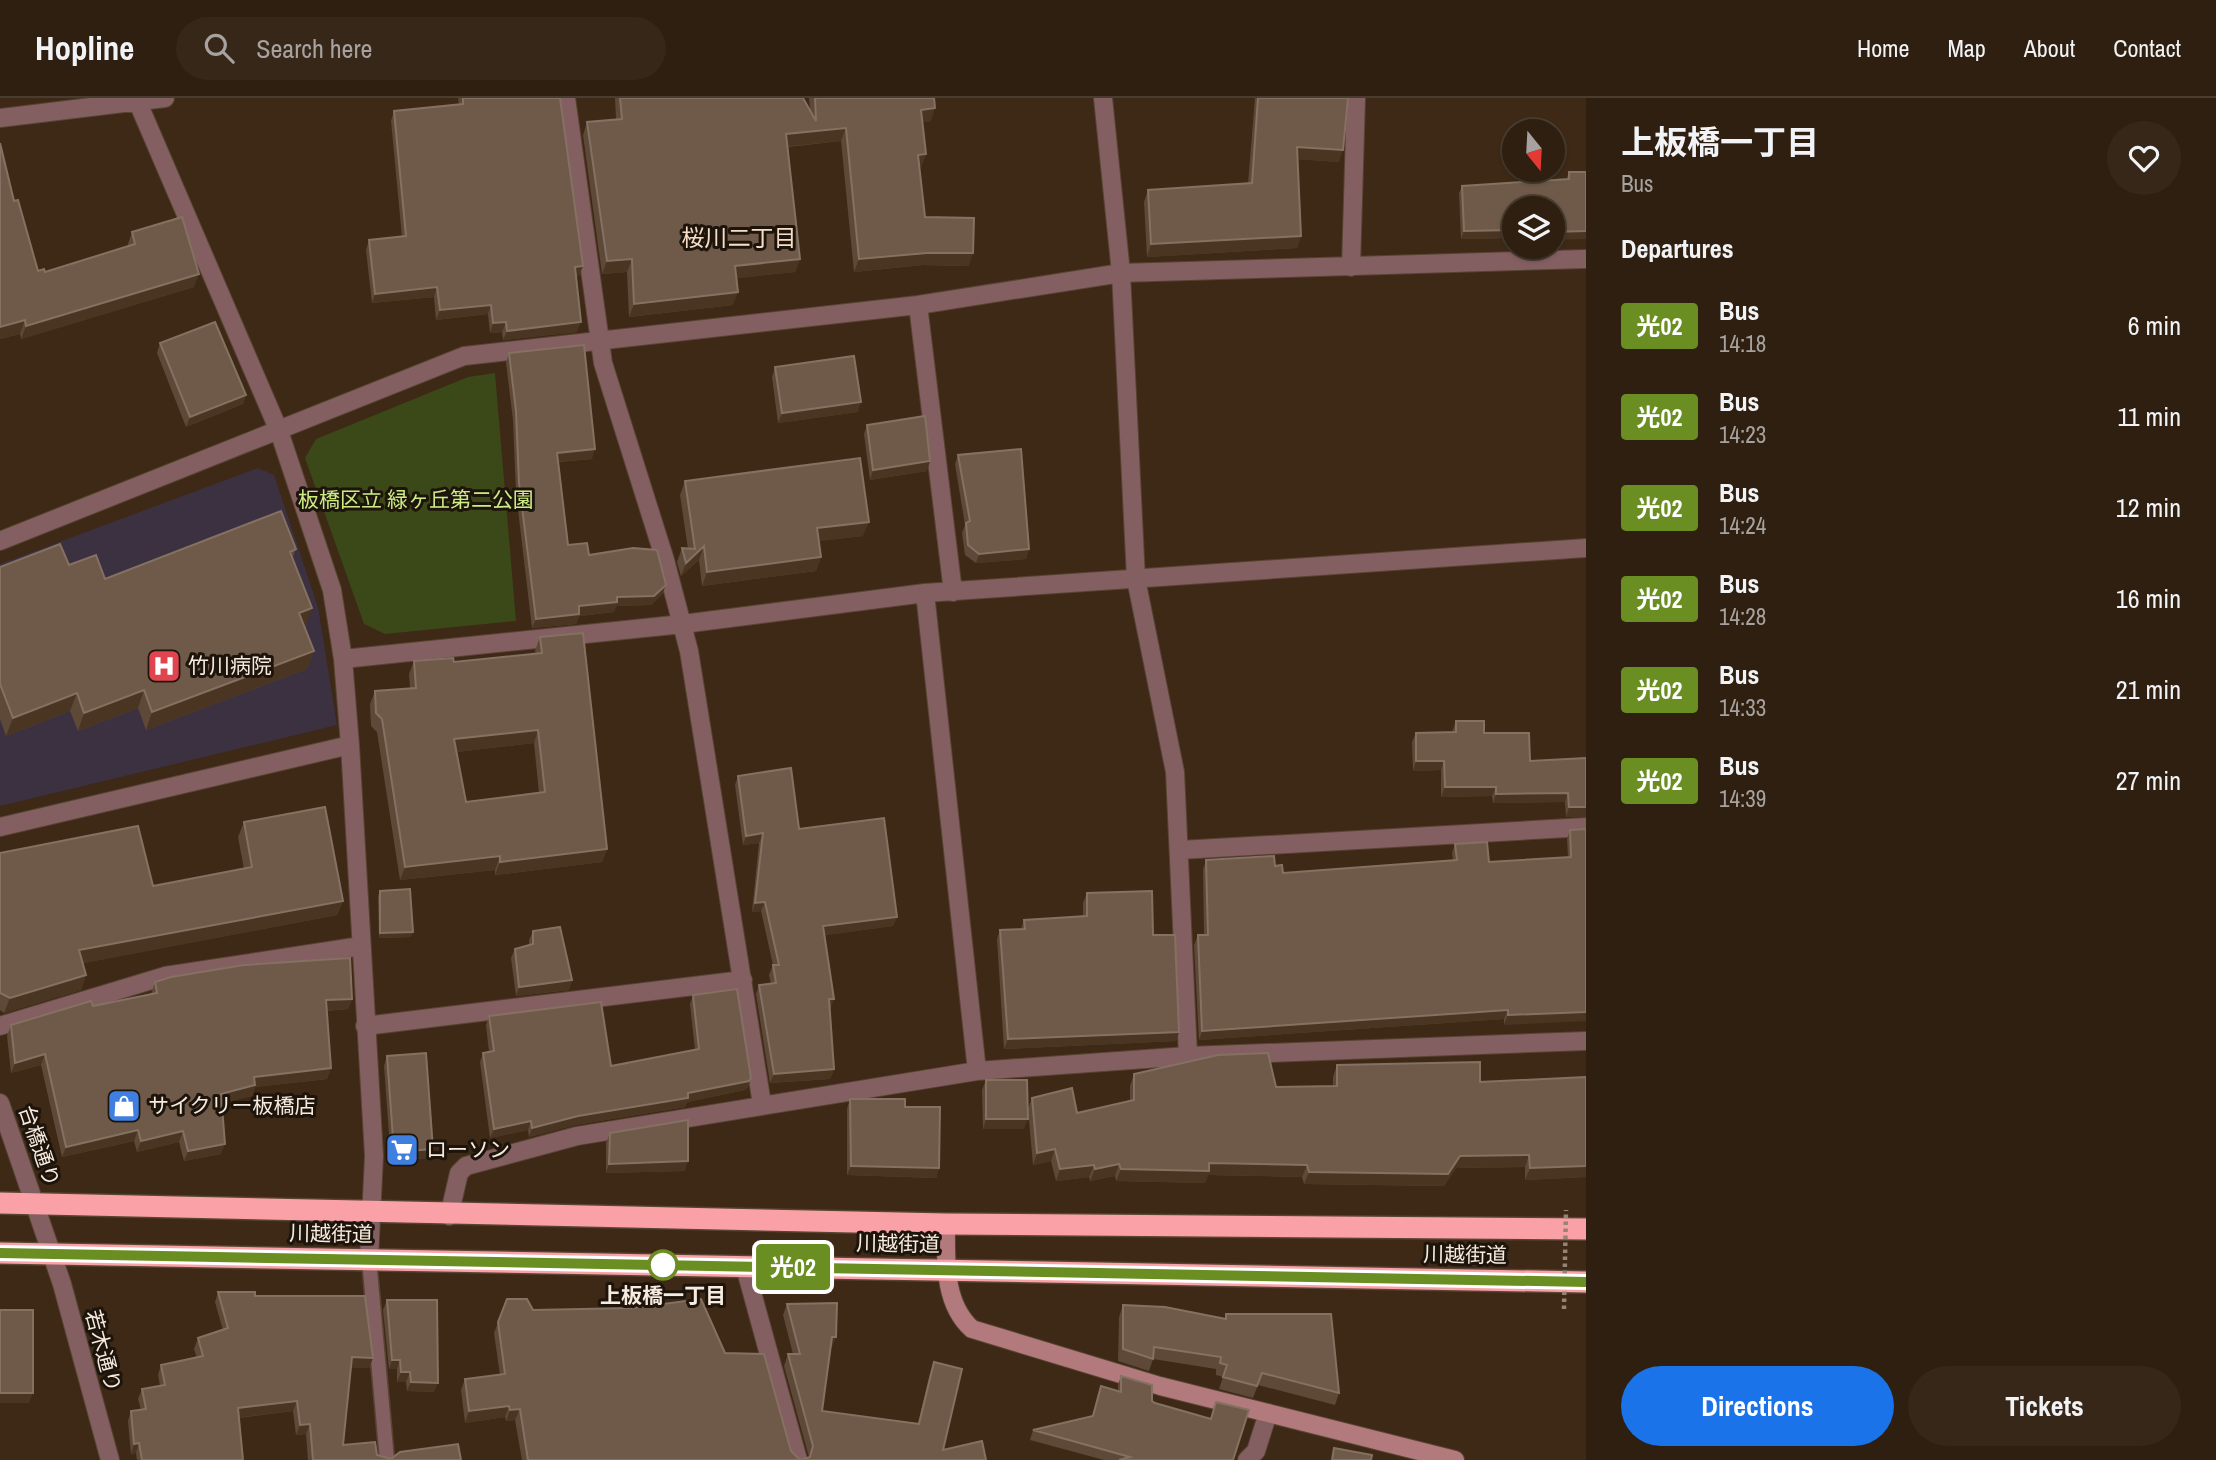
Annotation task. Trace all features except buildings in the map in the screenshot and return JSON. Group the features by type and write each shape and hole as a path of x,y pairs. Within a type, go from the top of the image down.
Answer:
{"highway":[{"name":"川越街道","path":"0,1203 449,1216 1586,1230"},
{"name":"川越街道","path":"0,1254 1586,1282"}],"street":[{"path":"0,118 166,98"},
{"path":"566,98 603,363 683,624 762,1104"},
{"path":"1103,98 1121,273 1136,579 1175,772 1188,1056"},
{"path":"1351,267 1356,98"},
{"path":"137,100 279,431 332,590 344,659 374,1156 369,1259"},
{"path":"0,540 464,356 918,305 1121,273 1586,259"},
{"path":"918,305 953,592"},
{"path":"344,659 683,624 925,593 1586,548"},
{"path":"925,593 977,1071"},
{"path":"0,827 350,745"},
{"path":"1180,850 1586,827"},
{"path":"0,1026 165,976 361,946"},
{"path":"365,1026 743,980"},
{"path":"449,1216 459,1173 466,1166 577,1136 762,1104 977,1071 1188,1056 1586,1041"},
{"name":"台橋通り","path":"0,1103 52,1254"},
{"path":"946,1224 946,1269 953,1303 962,1321 972,1329 1160,1386 1455,1460"},
{"name":"若木通り","path":"52,1254 110,1460"},
{"path":"745,1267 798,1460"},
{"path":"1247,1460 1256,1451 1268,1413"}],"lane":[{"path":"369,1259 387,1460"}],"path":[{"path":"1564,1309 1566,1210"}],"shaded area":[{"name":"竹川病院","path":"258,468 274,475 318,607 337,725 0,806 0,564"}],"green space":[{"name":"板橋区立 緑ヶ丘第二公園","path":"495,373 516,621 385,634 364,624 305,458 316,439 468,377"}],"bus line":[{"name":"光02","path":"0,1253 1586,1282"}],"place":[{"name":"竹川病院","path":"164,666"},
{"name":"サイクリー板橋店","path":"124,1106"},
{"name":"ローソン","path":"402,1150"},
{"name":"上板橋一丁目","path":"663,1265"}],"district":[{"name":"桜川二丁目","path":"739,238"}]}
